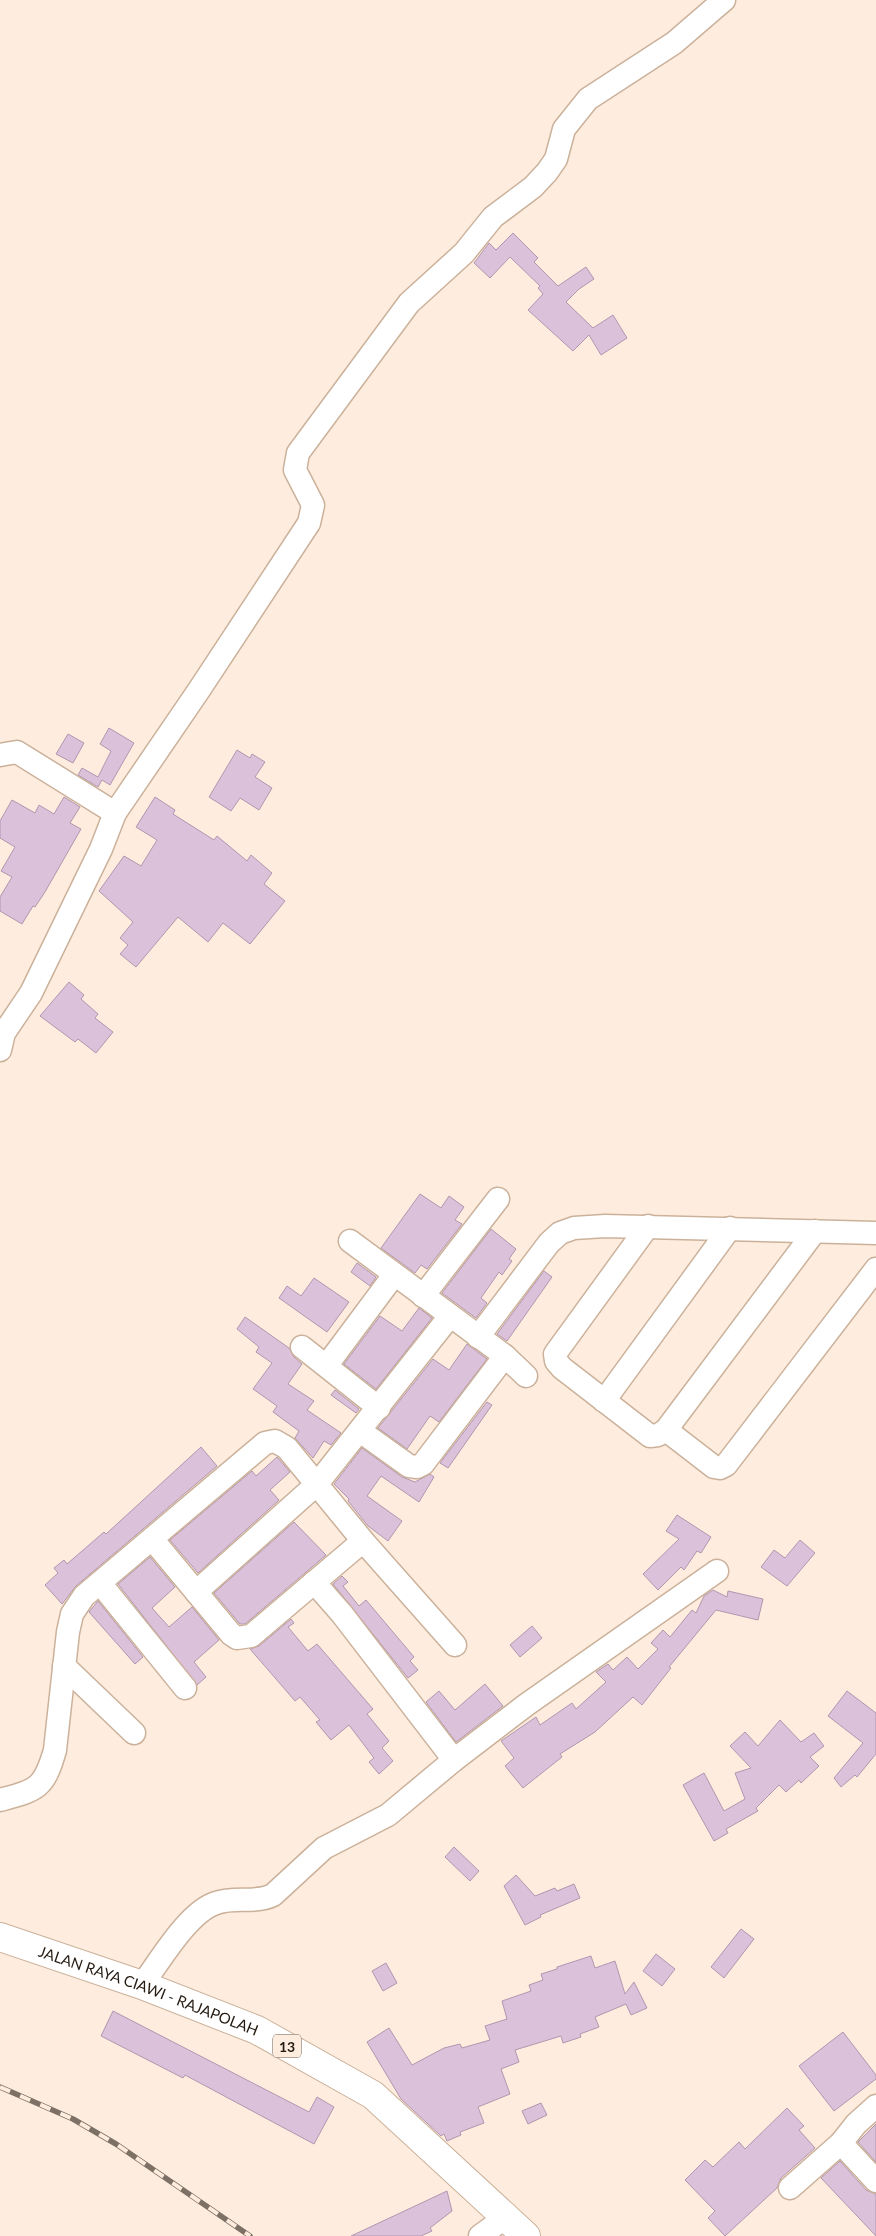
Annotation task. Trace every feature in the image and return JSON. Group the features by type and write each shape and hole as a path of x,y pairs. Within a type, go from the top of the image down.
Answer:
{"highway":[{"name":"JALAN RAYA CIAWI - RAJAPOLAH","path":"0,1938 142,1984 257,2030 373,2095 526,2236"}],"street":[{"path":"0,1050 4,1034 31,993 101,849 115,813 309,523 313,505 295,470 298,453 409,304 459,258 493,217 533,187 547,172 556,159 564,129 588,99 674,43 724,0"},
{"path":"0,755 17,752 115,813"},
{"path":"423,1296 498,1199"},
{"path":"478,1337 549,1243 560,1233 574,1228 591,1226 648,1226 876,1233"},
{"path":"648,1226 555,1354 556,1361 562,1368 650,1436 658,1435 666,1430 816,1231"},
{"path":"604,1401 730,1228"},
{"path":"350,1241 505,1356 526,1376"},
{"path":"666,1430 714,1467 720,1468 726,1465 876,1269"},
{"path":"327,1365 394,1275"},
{"path":"196,1592 317,1484 450,1316"},
{"path":"302,1347 327,1365 378,1408"},
{"path":"360,1431 409,1466 417,1467 423,1464 505,1356"},
{"path":"0,1800 27,1794 38,1788 46,1776 54,1750 72,1614 84,1596 153,1540 265,1443 275,1441 287,1448 364,1541 455,1645"},
{"path":"153,1540 231,1634 244,1638 251,1636 364,1541"},
{"path":"142,1984 192,1919 205,1908 218,1902 262,1900 273,1895 324,1848 388,1815 526,1704 717,1571"},
{"path":"314,1582 342,1614 454,1760"},
{"path":"100,1583 185,1688"},
{"path":"64,1666 134,1733"},
{"path":"790,2188 841,2144 856,2124 876,2106"},
{"path":"841,2144 876,2181"},
{"path":"480,2236 506,2217"}],"building":[{"path":"513,233 538,258 534,262 558,286 586,267 594,279 579,289 566,302 593,328 613,315 627,338 601,355 589,335 573,351 528,310 543,294 538,288 540,286 510,257 490,278 474,263 489,243 496,250"},
{"path":"109,728 134,743 110,785 102,780 98,787 78,775 82,768 98,777 111,751 100,744"},
{"path":"68,734 84,743 73,763 56,754"},
{"path":"237,750 250,758 252,754 265,762 255,777 272,788 259,810 240,798 231,811 209,797"},
{"path":"64,797 80,807 70,823 81,829 45,892 35,907 33,906 22,924 0,911 0,897 12,877 1,871 15,847 0,838 0,821 12,800 35,813 39,805 54,814"},
{"path":"155,797 175,810 173,814 214,840 217,836 247,861 251,855 272,873 264,884 285,901 250,944 223,923 208,942 178,917 136,967 120,954 128,945 120,938 133,922 99,891 124,856 141,866 157,840 136,827"},
{"path":"69,982 84,995 81,999 98,1014 95,1018 113,1032 96,1053 78,1039 75,1042 40,1016"},
{"path":"420,1194 441,1208 449,1196 464,1207 455,1220 462,1224 427,1269 421,1265 415,1273 381,1248"},
{"path":"491,1229 516,1249 509,1259 512,1261 502,1275 499,1272 481,1298 487,1303 476,1318 442,1293"},
{"path":"357,1263 376,1277 370,1286 351,1272"},
{"path":"544,1271 552,1277 507,1341 497,1334"},
{"path":"314,1278 349,1302 327,1332 279,1298 287,1286 301,1296"},
{"path":"419,1308 432,1318 376,1389 344,1364 380,1316 402,1331"},
{"path":"245,1317 289,1348 294,1357 302,1364 288,1384 314,1401 307,1410 341,1433 331,1445 324,1441 313,1458 295,1438 299,1431 273,1412 277,1406 253,1389 272,1363 256,1352 259,1347 237,1329"},
{"path":"467,1344 487,1359 439,1422 430,1416 407,1449 378,1428 433,1359 449,1370"},
{"path":"335,1390 359,1409 356,1413 331,1395"},
{"path":"487,1402 492,1405 448,1468 440,1463"},
{"path":"201,1447 217,1466 76,1586 62,1604 45,1585 58,1573 54,1568 64,1560 67,1564 104,1532 106,1534"},
{"path":"362,1448 402,1477 415,1482 430,1474 434,1477 419,1502 381,1476 367,1496 402,1521 388,1541 368,1526 348,1501 349,1499 334,1484"},
{"path":"277,1457 290,1472 270,1490 279,1500 198,1573 170,1540 252,1471 256,1476"},
{"path":"677,1515 711,1537 701,1553 697,1551 684,1570 681,1567 658,1590 643,1574 679,1539 666,1531"},
{"path":"294,1522 326,1555 245,1624 240,1624 214,1593"},
{"path":"800,1540 815,1553 787,1586 761,1567 774,1550 785,1558"},
{"path":"150,1557 175,1587 152,1608 169,1627 192,1607 219,1640 194,1662 206,1677 197,1685 118,1584"},
{"path":"342,1576 348,1582 343,1586 359,1606 366,1600 414,1657 410,1661 418,1670 408,1678 333,1584"},
{"path":"713,1590 727,1597 728,1591 763,1599 758,1620 716,1610 669,1667 671,1668 642,1705 633,1697 595,1732 560,1754 562,1757 523,1788 505,1766 514,1758 501,1741 536,1717 540,1725 572,1703 576,1709 606,1682 596,1672 608,1664 613,1670 627,1657 638,1669 658,1649 651,1643 663,1630 670,1637 692,1610 696,1613 704,1596"},
{"path":"98,1601 143,1657 135,1664 89,1612"},
{"path":"291,1619 294,1623 288,1627 308,1651 317,1644 373,1709 367,1714 389,1741 382,1748 393,1761 379,1774 369,1762 374,1758 349,1725 331,1740 316,1722 320,1720 300,1697 295,1701 250,1649 259,1646"},
{"path":"532,1626 542,1638 520,1657 510,1645"},
{"path":"485,1684 503,1706 456,1742 426,1702 439,1691 455,1710"},
{"path":"847,1691 876,1713 876,1754 857,1777 855,1775 841,1787 834,1778 863,1743 828,1716"},
{"path":"780,1720 801,1742 814,1733 824,1746 810,1757 819,1766 801,1783 799,1780 786,1792 779,1785 756,1808 758,1811 726,1829 728,1833 714,1841 683,1785 704,1773 724,1811 745,1799 735,1773 751,1768 730,1746 745,1732 758,1746"},
{"path":"454,1847 479,1871 470,1881 445,1857"},
{"path":"516,1875 535,1896 555,1888 557,1891 574,1884 580,1898 540,1915 541,1917 525,1925 504,1886"},
{"path":"741,1929 754,1939 724,1978 711,1967"},
{"path":"656,1954 675,1969 662,1986 643,1971"},
{"path":"591,1956 595,1968 615,1961 625,1994 634,1982 647,2008 631,2015 626,2004 595,2017 599,2027 580,2034 581,2037 563,2043 561,2036 515,2050 519,2062 501,2069 510,2094 478,2107 484,2123 460,2132 461,2135 447,2141 444,2134 441,2136 401,2099 367,2042 389,2028 412,2065 444,2048 460,2044 462,2048 490,2040 485,2026 507,2019 502,2001 531,1991 529,1985 543,1980 541,1974"},
{"path":"386,1963 397,1983 383,1991 372,1971"},
{"path":"113,2011 309,2112 317,2097 334,2107 314,2144 185,2075 183,2078 101,2036"},
{"path":"843,2032 876,2075 876,2079 834,2111 799,2066"},
{"path":"541,2103 547,2115 528,2124 522,2111"},
{"path":"787,2108 804,2126 799,2130 815,2148 781,2178 777,2188 725,2236 708,2218 715,2211 685,2180 705,2160 713,2167 739,2142 745,2149"},
{"path":"876,2124 876,2162 858,2142"},
{"path":"840,2161 866,2190 876,2194 876,2236 821,2178"},
{"path":"447,2191 452,2211 430,2228 432,2231 421,2236 351,2236"}],"railway":[{"path":"0,2087 73,2119 116,2144 250,2236"}]}
